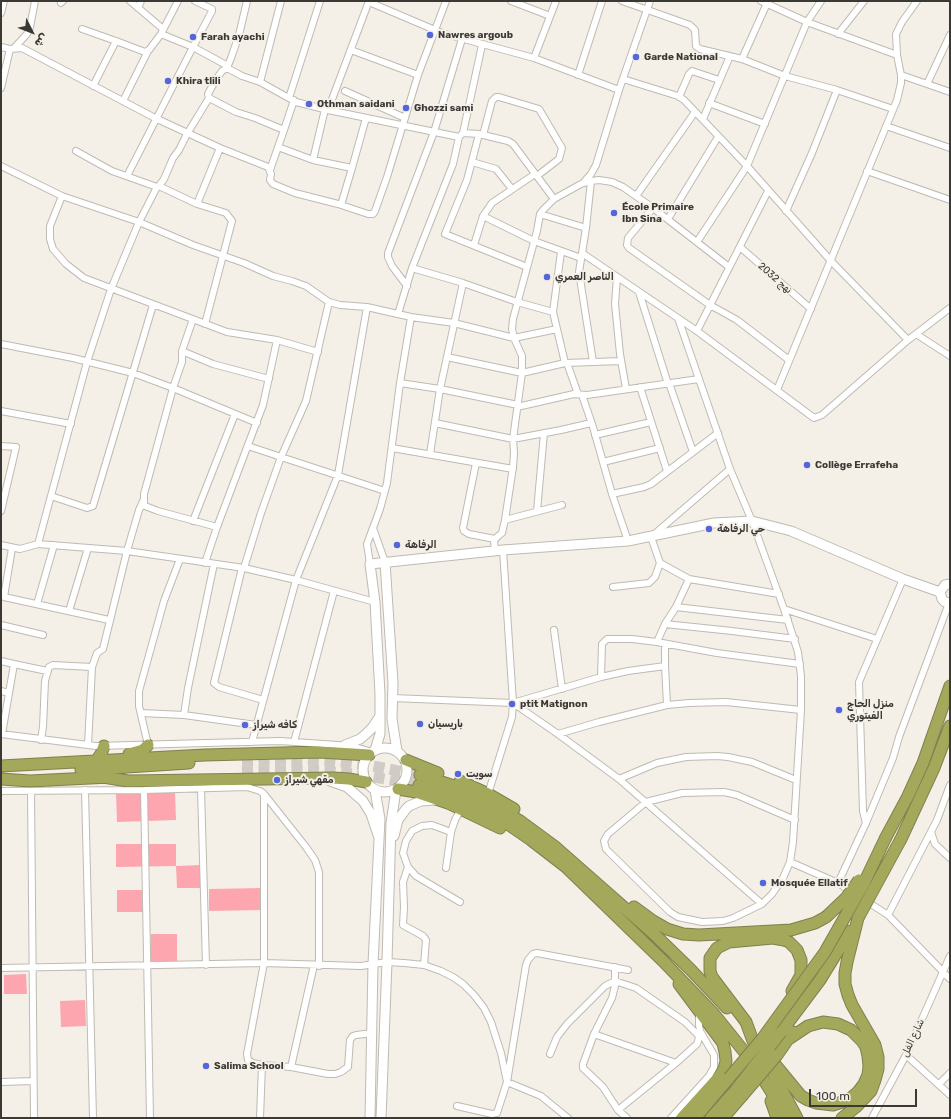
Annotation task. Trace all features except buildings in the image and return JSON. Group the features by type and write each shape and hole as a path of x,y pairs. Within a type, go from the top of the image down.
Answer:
{"highway":[{"path":"695,1118 729,1078 781,1032 810,973 838,930 863,885 908,796 923,763 950,686"},
{"path":"723,1118 781,1032 806,1000 833,960 858,918 901,839 934,768 950,726"},
{"path":"122,759 129,754 143,750 148,745"},
{"path":"96,761 102,754 104,746"},
{"path":"1,766 122,759 286,753 372,752"},
{"path":"406,760 488,794 514,809 545,831 563,847 572,861"},
{"path":"1,770 47,771 242,766 30,781 1,779"},
{"path":"103,777 128,781 341,778 366,782"},
{"path":"781,1032 823,1022 838,1024 851,1030 866,1047 869,1066 868,1075 864,1084 851,1098 833,1105 824,1105 808,1100 797,1092 724,1005 690,969 572,861 531,829 503,811 451,785 419,780 499,818 549,853 663,960 714,1014 729,1031 764,1079 786,1118"},
{"path":"397,789 416,792 441,800 492,823 532,848 588,889"},
{"path":"587,875 616,893 653,922 667,929 683,934 699,935 791,930 815,923 826,917 840,905 852,891 886,837"},
{"path":"842,1118 856,1107 871,1091 876,1080 878,1068 878,1057 875,1045 852,1005 846,984 845,973 847,962 858,918"},
{"path":"711,1118 738,1094 777,1055 781,1032 801,975 801,960 797,950 789,942 779,938 729,942 717,948 710,958 710,971 715,982 746,1022 753,1041 779,1083 797,1118"},
{"path":"663,960 722,1043 725,1052 726,1061 724,1069 719,1077 682,1118"},
{"path":"764,1079 777,1118"}],"street":[{"path":"1,13 4,1"},
{"path":"1,88 12,48 27,34 35,1"},
{"path":"130,1 162,31 242,76 260,82 291,99 327,110 434,132 461,135 481,134 508,141 518,148 554,199"},
{"path":"138,8 141,1"},
{"path":"123,101 148,51 162,31 178,1"},
{"path":"127,176 155,118 212,11 212,9 195,1"},
{"path":"38,544 87,362 111,289 139,222 187,134 209,98 208,94 215,81 227,67 239,35 247,1"},
{"path":"260,82 281,1"},
{"path":"320,1 291,99 284,130 270,170 270,180 272,184 295,192 368,214 373,214 375,211 404,125 418,75 446,1"},
{"path":"313,160 327,110 369,1 435,30 482,45 534,58 619,90"},
{"path":"511,1 550,16"},
{"path":"534,58 556,1"},
{"path":"578,75 602,1"},
{"path":"622,1 690,25 695,30 695,43 698,48 742,59 786,76 837,90 893,109"},
{"path":"583,183 591,174 596,165 619,90 650,1"},
{"path":"697,242 747,166 786,76 807,22 821,1"},
{"path":"838,34 864,1"},
{"path":"777,390 893,109 899,92 901,75 897,55 896,34 902,22 917,1"},
{"path":"742,59 765,2 807,22 897,55"},
{"path":"82,29 145,52 148,51"},
{"path":"926,84 950,35"},
{"path":"407,286 392,266 388,253 434,132 462,39"},
{"path":"93,86 116,41"},
{"path":"398,314 412,268 453,164 482,45"},
{"path":"1,47 22,48 187,134 268,167 270,170"},
{"path":"351,50 418,75"},
{"path":"702,119 730,56"},
{"path":"679,97 689,74 692,71 719,80"},
{"path":"901,75 950,92"},
{"path":"623,79 679,97 747,166 831,261 908,340"},
{"path":"786,211 812,153 837,90"},
{"path":"345,91 405,118"},
{"path":"474,245 483,216 492,203 559,159 562,148 539,108 499,97 496,97 492,101 467,180 445,231 445,234 527,267"},
{"path":"209,98 236,112 284,130"},
{"path":"709,103 765,124"},
{"path":"636,196 695,112"},
{"path":"341,205 366,118"},
{"path":"886,126 950,148"},
{"path":"668,219 718,137"},
{"path":"278,147 313,160 352,168"},
{"path":"197,204 220,148"},
{"path":"76,151 112,171 158,187 197,204 226,214 230,218 232,221 205,324"},
{"path":"472,162 496,169 512,189"},
{"path":"1,166 62,196 139,222 244,263 273,276 306,286 329,302 340,305 367,307 411,317 454,323 514,338 557,329"},
{"path":"867,171 950,200"},
{"path":"591,181 579,277 593,362"},
{"path":"495,539 503,532 505,520 514,453 513,439 522,373 522,356 514,338 512,325 537,231 540,214 554,199 583,183 591,181 605,181 617,184 668,219 729,267"},
{"path":"698,331 768,191"},
{"path":"62,196 50,226 50,238 53,249 66,264 84,278 227,332 277,340 318,352"},
{"path":"653,208 628,238 627,245 633,251 710,305 732,316 789,360"},
{"path":"540,214 586,228"},
{"path":"483,216 534,241 561,252 581,255 698,331 812,417 818,417 908,340 950,308"},
{"name":"نهج 2032","path":"740,247 811,309"},
{"path":"561,252 553,312 566,363 591,422 612,494 628,541"},
{"path":"412,268 553,312"},
{"path":"617,277 615,304 621,361 626,389"},
{"path":"430,454 440,389 463,283"},
{"path":"639,292 693,452"},
{"path":"263,700 219,687 214,683 243,568 281,457 306,400 329,302"},
{"path":"51,496 87,508 93,506 153,305"},
{"path":"252,742 296,580 338,475 367,307"},
{"path":"14,664 2,734 41,740 104,746 294,742 345,745 359,747 372,752 386,748 397,751 406,760 408,766 406,779 397,789 386,793 375,790 366,782 364,777 363,766 372,752 380,734 375,602 367,544 385,491 411,317"},
{"path":"678,318 730,469 752,520 795,639 800,664 801,710 795,820 790,862 778,886 762,904 733,918 712,922 702,922 685,919 670,912 610,854 604,845 604,841 608,834 646,802 682,793 724,792 748,799 795,820"},
{"path":"88,745 92,667 97,653 102,649 138,510 144,499 173,388 182,362 182,351 193,319"},
{"path":"916,334 950,356"},
{"path":"205,562 263,405 277,340"},
{"path":"1,345 87,362 133,373 257,423"},
{"path":"182,351 213,364 269,379"},
{"path":"448,357 522,373 566,363 621,361"},
{"path":"400,383 440,389 517,406 552,398 580,394 588,395 699,379"},
{"path":"640,388 667,471"},
{"path":"1,411 71,424"},
{"path":"193,521 235,414"},
{"path":"435,423 513,439 591,422"},
{"path":"595,435 651,422"},
{"path":"537,511 544,433"},
{"path":"612,494 644,487 650,484 718,433"},
{"path":"1,446 16,447 2,497 1,511"},
{"path":"248,446 385,491"},
{"path":"392,448 512,469"},
{"path":"603,462 660,448"},
{"path":"476,463 463,528 464,531 469,534 495,539"},
{"path":"651,537 730,469"},
{"path":"144,499 145,506 158,511 217,527"},
{"path":"505,520 562,505"},
{"path":"370,564 499,551 628,541 651,537 683,528 714,523 752,520 791,531 903,579 940,592"},
{"path":"373,528 385,562 393,698 393,725 397,751"},
{"path":"613,587 649,583 655,577 660,563 651,537"},
{"path":"488,794 512,717 513,703 499,551 495,539"},
{"path":"1,545 20,549 38,544 127,551 205,562 243,568 296,580 375,602"},
{"path":"37,604 54,545"},
{"path":"12,548 3,585 4,597 109,620"},
{"path":"69,611 88,548"},
{"path":"148,745 140,713 139,698 141,682 164,601 180,559"},
{"path":"660,563 689,579 779,594"},
{"path":"184,715 214,564"},
{"path":"657,642 689,579"},
{"path":"866,823 863,811 859,688 861,677 903,579"},
{"path":"838,882 866,823 892,758 949,603 942,599 940,592 944,585 950,584"},
{"path":"294,742 334,591"},
{"path":"676,607 788,620"},
{"path":"784,609 877,639"},
{"path":"665,624 795,639"},
{"path":"1,625 43,636"},
{"path":"554,630 562,689"},
{"path":"601,677 602,644 605,640 632,639 657,642 717,653 800,664"},
{"path":"665,644 668,705"},
{"path":"1,661 47,671"},
{"path":"41,740 45,681 49,667 53,665 92,667"},
{"path":"393,698 513,703 601,677 628,671 665,666"},
{"path":"1,691 9,693"},
{"path":"558,734 668,705 726,702 801,710"},
{"path":"513,703 619,779 762,904"},
{"path":"140,713 184,715 256,725"},
{"path":"345,745 356,741 366,734 380,715"},
{"path":"619,779 657,762 686,757 717,756 752,762 796,780"},
{"path":"317,778 341,784 358,796 367,808 379,838"},
{"path":"888,916 937,820 950,786"},
{"path":"1,791 144,790 247,787 264,794 306,847 315,860 319,872 320,890 317,965 291,1067"},
{"path":"201,788 206,965"},
{"path":"381,1118 387,962 390,823 397,789"},
{"path":"85,790 93,1118"},
{"path":"144,790 146,965 150,1118"},
{"path":"370,1118 373,1033 373,964 380,809 375,790"},
{"path":"31,791 34,1118"},
{"path":"264,794 264,963 247,1057 250,1061 262,1065 291,1067 328,1074 341,1072 348,1067 350,1040 353,1036 373,1033"},
{"path":"390,849 398,820 409,806 421,801 441,800"},
{"path":"446,868 451,832 461,809"},
{"path":"451,832 432,825 422,826 412,831 406,841 403,853 408,867 416,876 460,902"},
{"path":"931,832 935,844 950,858"},
{"path":"390,849 403,853"},
{"path":"790,862 838,882 888,916 950,979"},
{"path":"408,867 403,882 404,908 402,923 404,927 423,936 426,940 424,966"},
{"path":"457,1106 492,1114 496,1113 507,1082 526,965 533,954 537,953 628,970"},
{"name":"شارع الفل","path":"872,1118 906,1056 950,956"},
{"path":"1,968 264,963 360,966 387,962 404,962 424,966 441,971 453,977 463,984 484,1008 491,1022 501,1053 507,1082"},
{"path":"615,967 615,981 612,998 594,1034 583,1064 584,1068 603,1087 618,1110 627,1118"},
{"path":"550,1054 557,1037 568,1024 605,986 615,981 627,984 647,995 685,1022 698,1035 699,1038 697,1044 618,1110"},
{"path":"671,1118 709,1076 714,1067 714,1055 700,1031 699,1011"},
{"path":"594,1034 676,1063"},
{"path":"906,1056 950,1095"},
{"path":"260,1118 262,1065"},
{"path":"939,1084 950,1073"},
{"path":"1,1082 33,1081"},
{"path":"507,1082 541,1096 568,1118"}],"shaded area":[{"path":"175,792 176,820 117,822 116,793"},
{"path":"116,844 176,844 176,866 116,867"},
{"path":"201,865 201,888 177,888 176,866"},
{"path":"261,888 262,910 209,911 209,889"},
{"path":"117,890 142,890 143,912 117,912"},
{"path":"151,934 177,934 177,961 151,961"},
{"path":"26,974 27,994 4,994 4,975"},
{"path":"85,1000 86,1026 61,1027 60,1001"}],"tunnel":[{"path":"242,761 290,759 333,761 362,764 420,775"},
{"path":"242,771 293,770 334,772 362,775 419,785"}],"place":[{"name":"Nawres argoub","path":"430,35"},
{"name":"Farah ayachi","path":"193,37"},
{"name":"Garde National","path":"636,57"},
{"name":"Khira tlili","path":"168,81"},
{"name":"Othman saidani","path":"309,104"},
{"name":"Ghozzi sami","path":"406,108"},
{"name":"École Primaire Ibn Sina","path":"614,213"},
{"name":"الناصر العمري","path":"547,277"},
{"name":"Collège Errafeha","path":"807,465"},
{"name":"حي الرفاهة","path":"709,529"},
{"name":"الرفاهة","path":"397,545"},
{"name":"ptit Matignon","path":"512,704"},
{"name":"منزل الحاج الفيتوري","path":"839,710"},
{"name":"باريسيان","path":"420,724"},
{"name":"کافه شيراز","path":"245,725"},
{"name":"سويت","path":"458,774"},
{"name":"مقهي شيراز","path":"277,780"},
{"name":"Mosquée Ellatif","path":"763,883"},
{"name":"Salima School","path":"206,1066"}]}
